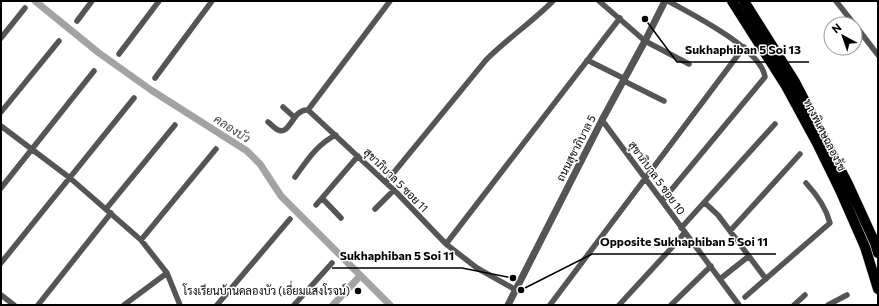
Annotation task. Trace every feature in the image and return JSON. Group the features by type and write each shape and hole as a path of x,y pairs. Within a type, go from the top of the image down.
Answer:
{"highway":[{"name":"ทางพิเศษฉลองรัช","path":"732,1 786,86 817,142 865,247 878,289"},
{"name":"ทางพิเศษฉลองรัช","path":"744,1 799,89 848,184 875,243 878,254"}],"street":[{"path":"77,21 92,1"},
{"path":"119,54 159,1"},
{"path":"155,78 212,1"},
{"path":"268,122 280,131 283,131 301,111 308,110 390,1"},
{"path":"386,182 486,60 500,46 545,10 553,1"},
{"path":"599,1 645,41 689,64"},
{"path":"662,201 765,77 764,71 744,47 708,23 666,1"},
{"name":"ถนนสุขาภิบาล 5","path":"508,305 602,120 666,1"},
{"path":"836,1 847,16"},
{"path":"1,38 25,8"},
{"path":"446,244 620,18"},
{"path":"863,36 878,55"},
{"path":"1,112 59,41"},
{"path":"550,305 744,47"},
{"path":"587,60 664,101"},
{"path":"1,188 94,71"},
{"path":"1,263 134,98"},
{"path":"282,107 294,117"},
{"name":"สุขาภิบาล 5 ซอย 11","path":"308,110 386,182 446,244 469,263 516,290"},
{"name":"สุขาภิบาล 5 ซอย 10","path":"602,120 739,305"},
{"path":"619,305 677,242 683,230 705,202 775,124"},
{"path":"38,305 108,211 175,125"},
{"path":"1,126 70,178 141,240 166,273 180,305"},
{"path":"295,177 322,143 328,138 336,135"},
{"path":"141,240 216,148"},
{"path":"730,231 800,154"},
{"path":"316,205 358,156"},
{"path":"745,298 830,223 827,211 806,183"},
{"path":"375,209 394,190"},
{"path":"322,198 341,218"},
{"path":"705,202 718,215 766,279"},
{"path":"217,305 290,219"},
{"path":"720,279 750,256"},
{"path":"294,305 332,262"},
{"path":"671,305 711,266"},
{"path":"124,305 166,273"},
{"path":"1,295 14,305"},
{"path":"794,305 806,295"},
{"path":"828,305 847,295"}],"waterway":[{"name":"คลองบัว","path":"35,1 99,53 151,90 247,151 260,164 281,196 390,305"},
{"path":"333,305 360,276"}],"place":[{"name":"Sukhaphiban 5 Soi 13","path":"645,19"},
{"name":"Sukhaphiban 5 Soi 11","path":"513,278"},
{"name":"Opposite Sukhaphiban 5 Soi 11","path":"521,290"},
{"name":"โรงเรียนบ้านคลองบัว (เอี่ยมแสงโรจน์)","path":"358,291"}]}
